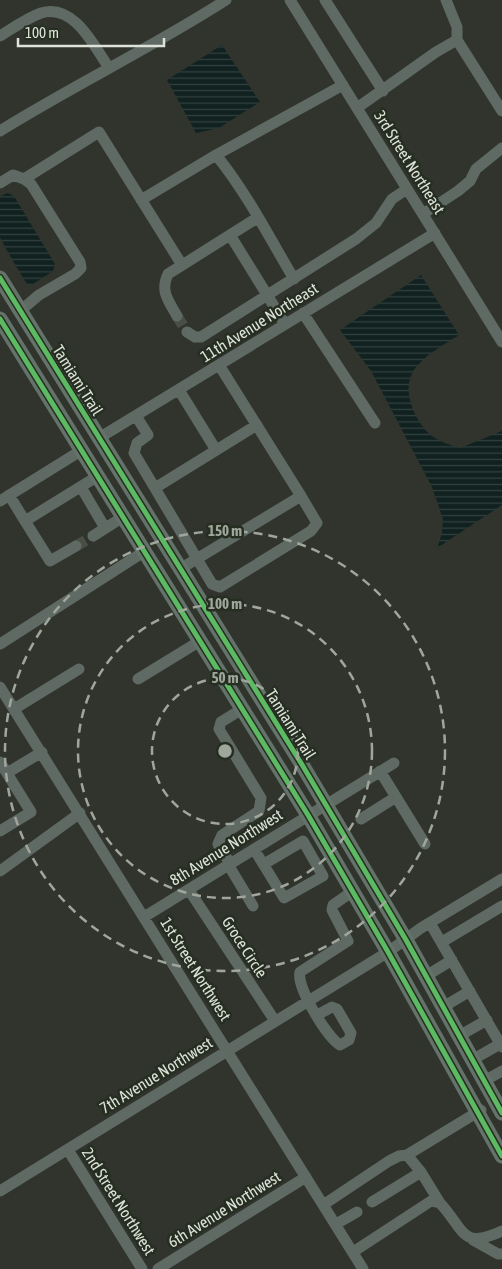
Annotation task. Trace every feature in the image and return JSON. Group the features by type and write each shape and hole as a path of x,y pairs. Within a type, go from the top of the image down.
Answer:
{"main road":[{"name":"Tamiami Trail","path":"0,278 325,804 406,940 502,1113"},
{"name":"Tamiami Trail","path":"0,319 308,815 388,952 469,1097 480,1111 502,1156"},
{"path":"54,404 68,411 83,433 99,438"},
{"path":"82,450 93,450 101,457 113,460"},
{"path":"480,1111 495,1125 502,1137"}],"street":[{"path":"0,131 54,97 162,41 226,0"},
{"name":"3rd Street Northeast","path":"290,0 502,342"},
{"path":"325,0 383,91"},
{"path":"446,0 457,27 456,40 502,111"},
{"path":"0,36 36,15 52,11 60,12 72,18 109,68"},
{"path":"357,108 456,40"},
{"path":"141,200 216,155 343,85"},
{"path":"24,179 99,132 182,265"},
{"path":"423,214 458,192 470,181 476,169 502,148"},
{"path":"216,155 236,180 294,279"},
{"path":"0,183 13,176 24,179 31,184 80,262 81,268 75,274 39,295 20,311"},
{"path":"187,332 196,337 201,337 268,296 376,224 392,199 407,189"},
{"path":"177,316 163,289 168,274 257,218"},
{"name":"11th Avenue Northeast","path":"99,438 434,233"},
{"path":"230,235 285,324"},
{"path":"303,313 375,423"},
{"path":"136,416 148,436 137,443 134,453 212,584 220,586 311,531 317,522 219,365"},
{"path":"179,390 216,450"},
{"path":"155,488 257,425"},
{"path":"76,546 50,561 25,520 5,498 82,450"},
{"path":"128,484 146,473"},
{"path":"25,520 98,476"},
{"path":"81,487 105,528"},
{"path":"180,569 301,496"},
{"path":"93,536 123,517"},
{"path":"0,644 145,551"},
{"path":"138,679 200,641"},
{"path":"14,709 79,669"},
{"name":"1st Street Northwest","path":"0,687 364,1269"},
{"path":"242,709 221,722 220,729 262,798 259,811 222,835 218,844 252,906"},
{"path":"7,773 42,752"},
{"path":"0,762 31,812 0,831"},
{"name":"8th Avenue Northwest","path":"144,917 394,763"},
{"path":"380,771 425,844"},
{"path":"361,818 396,797"},
{"path":"0,871 80,813"},
{"path":"254,849 284,898 323,876 302,841 264,864"},
{"path":"313,859 328,850"},
{"name":"7th Avenue Northwest","path":"0,1191 388,952 430,923 502,879"},
{"name":"Groce Circle","path":"189,890 275,1021"},
{"path":"317,1015 300,982 300,972 348,941 332,910 333,905 353,891"},
{"path":"442,942 501,909"},
{"path":"430,923 501,1045 472,1060"},
{"path":"426,976 452,960"},
{"path":"443,1007 470,991"},
{"path":"459,1036 487,1020"},
{"path":"484,1081 502,1071"},
{"path":"323,1205 389,1161 407,1155 480,1111"},
{"name":"2nd Street Northwest","path":"68,1150 142,1269"},
{"path":"407,1155 421,1172 440,1203 466,1236 498,1254 502,1254"},
{"path":"372,1202 421,1172"},
{"name":"6th Avenue Northwest","path":"158,1269 306,1178"},
{"path":"353,1252 431,1201 440,1203"},
{"path":"336,1224 357,1212"},
{"path":"473,1240 484,1239 502,1231"}],"shaded area":[{"path":"222,45 260,102 219,128 196,133 167,80"},
{"path":"8,193 14,196 55,264 53,271 33,284 28,285 0,237 0,196"},
{"path":"421,275 459,335 426,357 412,374 409,381 409,390 412,407 416,416 426,431 432,436 442,442 460,448 502,431 502,505 437,548 442,533 443,519 432,487 371,371 340,330"}],"tunnel":[{"path":"177,316 187,332"},
{"path":"76,546 93,536"}],"cycle path":[{"path":"0,278 301,763 406,940 502,1113"},
{"path":"0,319 308,815 388,952 502,1156"}]}
